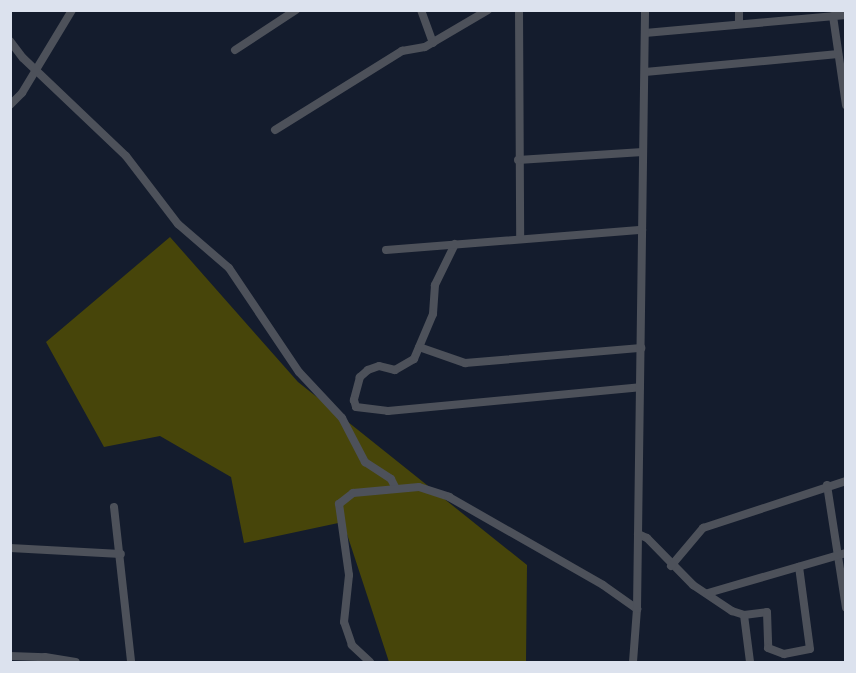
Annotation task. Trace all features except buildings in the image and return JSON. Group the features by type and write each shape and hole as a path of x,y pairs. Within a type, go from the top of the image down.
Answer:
{"street":[{"path":"10,105 37,69 72,10"},
{"path":"235,50 296,10"},
{"path":"420,10 433,43"},
{"path":"275,130 402,51 433,43 488,10"},
{"path":"519,10 519,238"},
{"path":"633,663 637,609 645,10"},
{"path":"739,10 739,23"},
{"path":"645,33 840,14 838,54 846,105"},
{"path":"10,41 126,156 178,224 229,268 299,372 342,418 365,462 391,479 395,487"},
{"path":"645,72 838,54"},
{"path":"518,160 644,152"},
{"path":"386,250 642,230"},
{"path":"455,244 435,285 433,314 414,359 399,369 373,367 363,374 354,400 356,407 388,411 640,387"},
{"path":"419,347 465,363 641,348"},
{"path":"671,566 703,528 827,485 846,481"},
{"path":"827,485 841,554 846,608"},
{"path":"370,663 352,645 344,622 349,575 339,504 353,493 395,487 419,487 481,512 603,585 637,609"},
{"path":"114,507 121,554 131,663"},
{"path":"638,534 647,538 671,566 732,611 744,615 767,612 768,648 784,654 810,649 799,567"},
{"path":"10,548 121,554"},
{"path":"708,592 841,554"},
{"path":"744,615 750,663"},
{"path":"10,656 45,657 76,663"}],"shaded area":[{"path":"170,237 298,382 527,565 526,662 389,662 343,522 244,543 231,477 160,436 104,447 46,342"}]}
